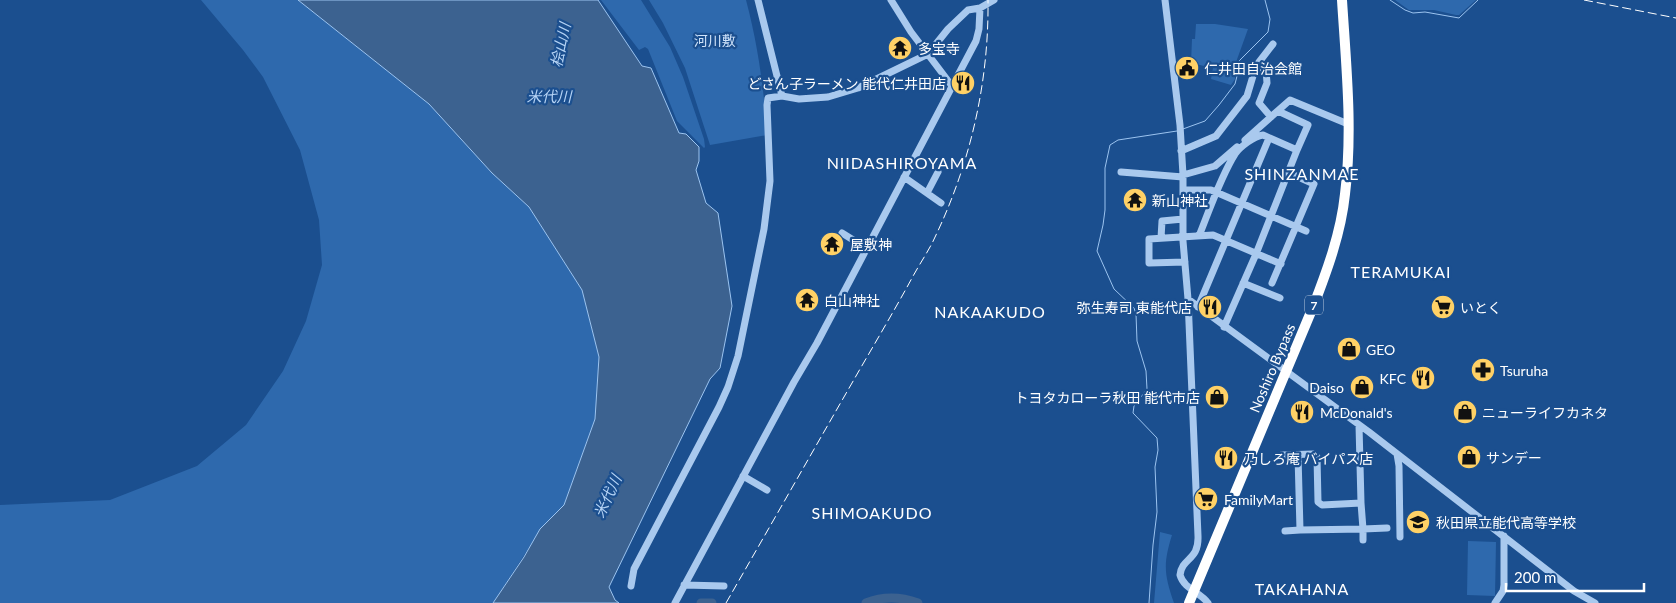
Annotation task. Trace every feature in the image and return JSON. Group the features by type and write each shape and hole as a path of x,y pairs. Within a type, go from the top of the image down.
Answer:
{"highway":[{"name":"Noshiro Bypass","path":"1194,590 1323,280 1338,231 1345,195 1348,124 1342,0"},
{"name":"7","path":"1189,603 1194,590"}],"street":[{"path":"758,0 782,96"},
{"path":"891,0 911,32 952,86"},
{"path":"630,586 634,569 719,407 738,356 764,229 770,181 768,98 782,96 799,99 818,98 844,93 928,54 957,19 968,10 980,8 994,0"},
{"path":"1165,0 1182,151 1183,237 1188,299 1198,542 1197,550 1183,566 1180,575 1182,582 1208,603"},
{"path":"676,601 817,343 976,41 979,29 980,8"},
{"path":"1182,151 1216,136 1247,96 1256,66 1273,44"},
{"path":"1256,66 1266,70 1267,83 1259,103 1271,117"},
{"path":"1121,172 1183,176 1215,166 1290,100 1348,124"},
{"path":"1224,327 1256,254 1270,214 1308,125 1278,111"},
{"path":"1200,236 1217,193 1236,153 1258,136 1263,135 1297,150"},
{"path":"1198,307 1269,138"},
{"path":"927,193 938,172"},
{"path":"1272,283 1314,184 1287,172"},
{"path":"904,177 941,203"},
{"path":"1183,190 1211,190 1306,231"},
{"path":"1161,238 1162,221 1183,219"},
{"path":"842,233 866,248"},
{"path":"1185,262 1149,262 1149,239 1213,235 1281,264"},
{"path":"1243,283 1280,298"},
{"path":"1188,299 1359,425 1574,591 1595,603"},
{"path":"1359,425 1363,540"},
{"path":"1282,456 1313,454 1317,457 1318,502 1322,505 1361,503"},
{"path":"1397,454 1399,466 1400,537"},
{"path":"1298,455 1300,530"},
{"path":"743,476 768,490"},
{"path":"1285,531 1387,528"},
{"path":"1495,603 1503,591 1504,585 1504,536"},
{"path":"684,585 724,586"}],"green space":[{"path":"201,0 298,0 429,104 492,173 529,207 582,290 599,357 595,419 564,505 541,529 493,603 0,603 0,505 110,500 197,466 246,425 283,371 306,321 322,265 319,220 300,150 263,77"},
{"path":"601,0 641,0 670,47 683,77 704,139 704,148 677,121 648,49 645,47 639,50"},
{"name":"河川敷","path":"649,0 746,0 760,67 767,135 710,145 685,68 663,23"},
{"path":"1395,0 1476,0 1459,15 1456,15 1434,10 1409,10"},
{"path":"1196,24 1215,24 1248,29 1235,65 1235,79 1231,85 1211,79 1213,68 1191,63 1192,39 1195,39"},
{"path":"1160,532 1172,535 1167,554 1166,569 1174,603 1154,603"},
{"path":"1468,541 1496,542 1495,596 1467,595"}],"water":[{"name":"米代川","path":"298,0 598,0 642,66 651,68 679,133 686,134 699,147 699,161 696,170 706,203 718,213 732,306 720,368 710,379 609,587 615,600 619,603 493,603 524,557 540,529 564,505 595,419 599,357 582,290 529,207 492,173 429,104"}],"waterway":[{"path":"1183,129 1205,121 1235,84 1237,63 1268,32 1270,19 1265,0"},
{"path":"1390,0 1413,13 1425,12 1459,18 1478,0"},
{"path":"1149,603 1157,512 1155,467 1158,450 1157,438 1133,413 1134,406 1147,389 1146,371 1137,341 1136,314 1134,308 1114,289 1097,251 1105,210 1105,168 1110,145 1118,140 1177,131"},
{"path":"866,603 892,598 906,599 918,603"},
{"path":"701,603 712,603"}],"railway":[{"path":"726,603 934,240 959,178 976,120 985,60 988,0"},
{"path":"1584,0 1676,18"}],"place":[{"name":"多宝寺","path":"900,48"},
{"name":"仁井田自治会館","path":"1187,68"},
{"name":"どさん子ラーメン 能代仁井田店","path":"963,83"},
{"name":"新山神社","path":"1135,200"},
{"name":"屋敷神","path":"832,244"},
{"name":"白山神社","path":"807,300"},
{"name":"弥生寿司 東能代店","path":"1210,307"},
{"name":"いとく","path":"1443,307"},
{"name":"GEO","path":"1349,349"},
{"name":"Tsuruha","path":"1483,370"},
{"name":"KFC","path":"1423,378"},
{"name":"Daiso","path":"1362,387"},
{"name":"トヨタカローラ秋田 能代市店","path":"1217,397"},
{"name":"McDonald's","path":"1302,412"},
{"name":"ニューライフカネタ","path":"1465,412"},
{"name":"サンデー","path":"1469,457"},
{"name":"乃しろ庵 バイパス店","path":"1226,458"},
{"name":"FamilyMart","path":"1206,499"},
{"name":"秋田県立能代高等学校","path":"1418,522"}],"district":[{"name":"NIIDASHIROYAMA","path":"902,162"},
{"name":"SHINZANMAE","path":"1302,173"},
{"name":"TERAMUKAI","path":"1401,271"},
{"name":"NAKAAKUDO","path":"990,311"},
{"name":"SHIMOAKUDO","path":"872,512"},
{"name":"TAKAHANA","path":"1302,588"}],"water label":[{"name":"桧山川","path":"560,45"}]}
